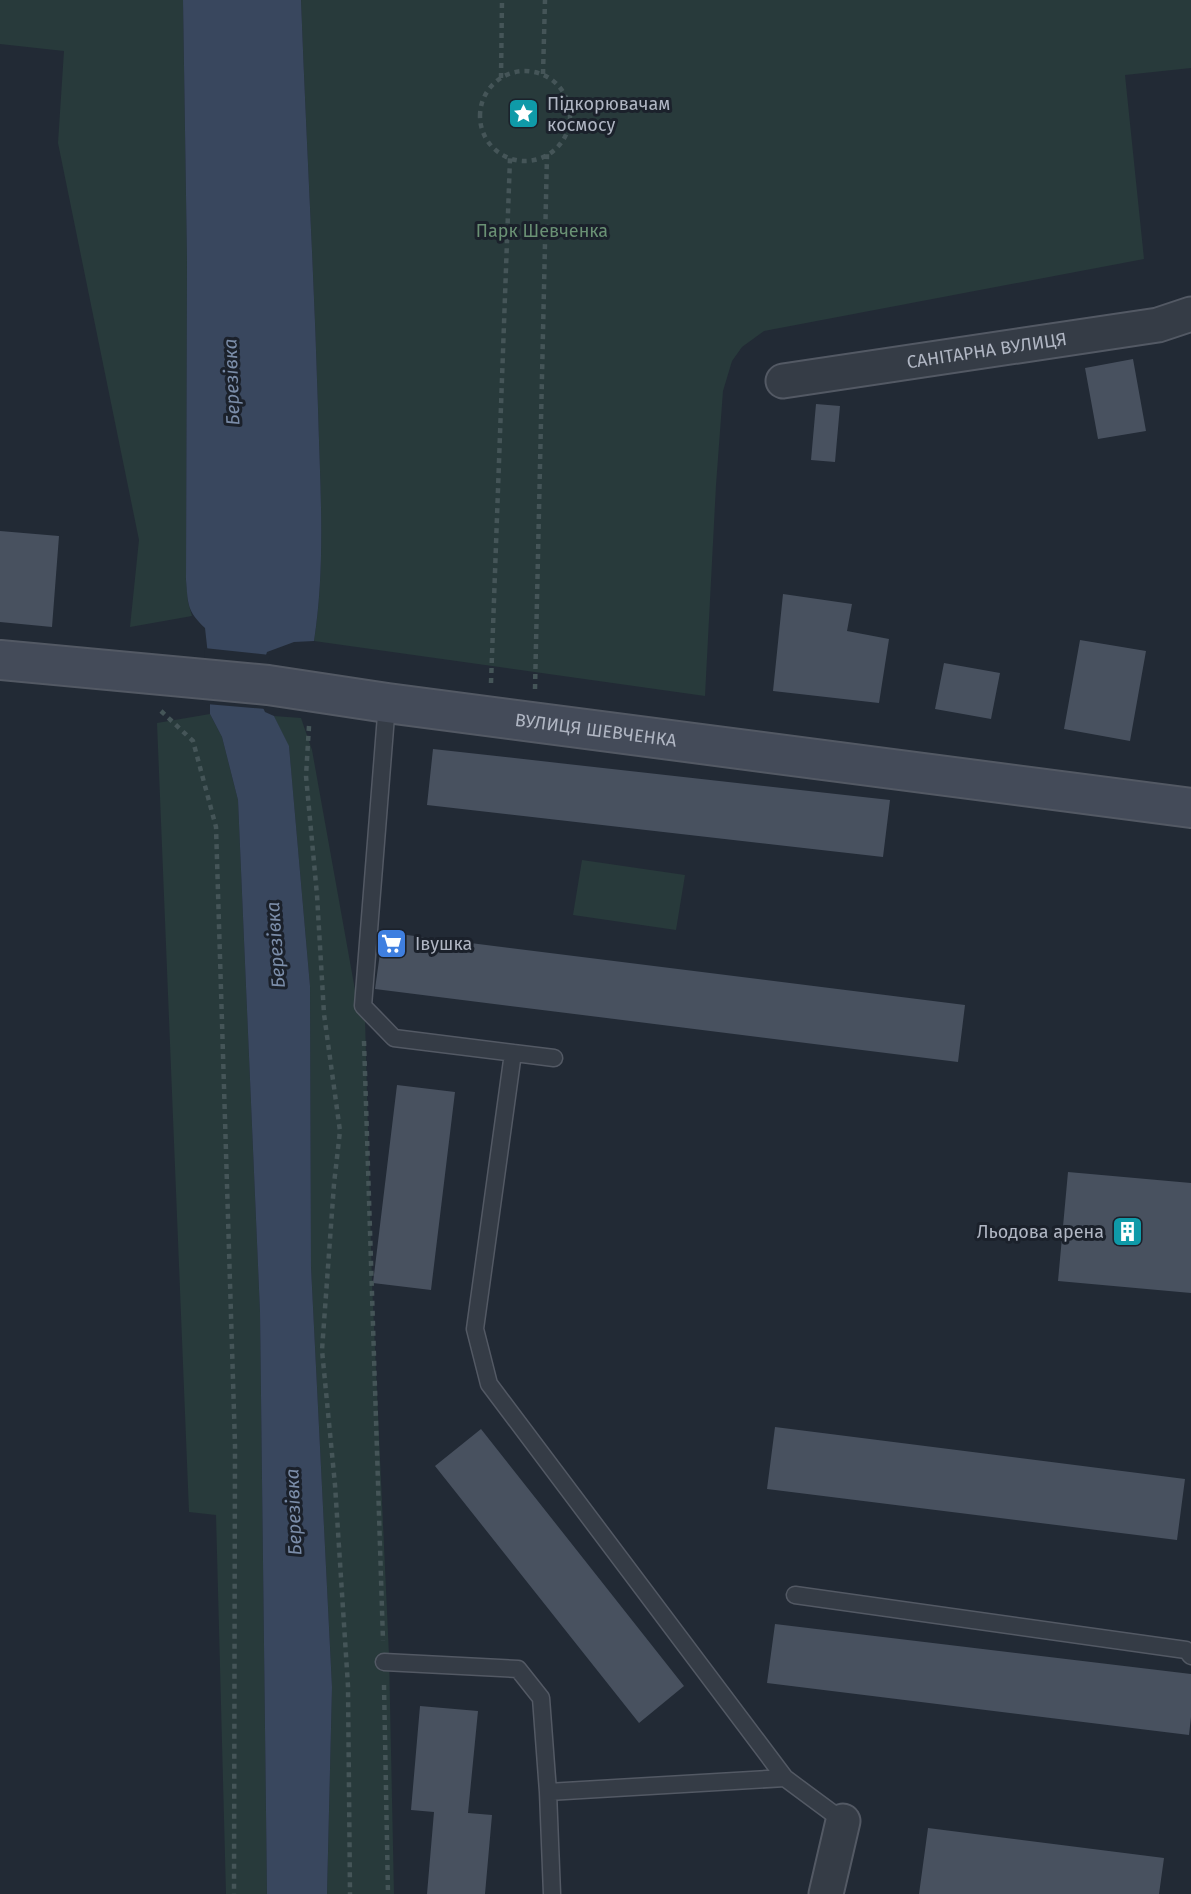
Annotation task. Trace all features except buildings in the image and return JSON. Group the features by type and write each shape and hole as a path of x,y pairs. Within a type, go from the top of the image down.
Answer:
{"main road":[{"name":"ВУЛИЦЯ ШЕВЧЕНКА","path":"0,660 156,691 268,685 387,703 1191,808"}],"street":[{"name":"САНІТАРНА ВУЛИЦЯ","path":"783,381 1157,325 1191,314"},
{"path":"826,1894 844,1821"}],"lane":[{"path":"387,703 363,1006 394,1038 554,1058"},
{"path":"513,1053 475,1329 489,1384 785,1778 844,1821"},
{"path":"795,1595 1186,1650 1191,1656"},
{"path":"384,1662 518,1669 541,1698 552,1894"},
{"path":"548,1792 785,1778"}],"path":[{"path":"501,78 502,0"},
{"path":"543,74 545,0"},
{"path":"514,72 543,74 556,83 565,95 570,110 569,125 563,139 553,151 539,159 524,161 510,158 488,141 480,114 490,87 501,78 514,72"},
{"path":"535,697 547,154"},
{"path":"490,691 510,158"},
{"path":"156,691 193,741 216,827 235,1445 234,1894"},
{"path":"310,720 306,776 324,1014 340,1131 323,1350 348,1686 350,1894"},
{"path":"363,1006 384,1662 388,1894"}],"green space":[{"path":"0,0 183,0 187,260 186,580 192,616 130,627 139,540 58,143 64,51 0,44"},
{"name":"Парк Шевченка","path":"301,0 1191,0 1191,68 1125,75 1144,259 764,331 742,347 732,361 723,391 705,696 314,641 320,583 321,496"},
{"path":"210,714 222,737 238,800 260,1312 267,1894 226,1894 216,1515 189,1512 157,723"},
{"path":"274,716 301,718 312,750 357,1001 365,1018 372,1283 389,1655 394,1894 327,1894 332,1687 311,1267 310,986 289,747"},
{"path":"582,860 685,875 676,930 573,915"}],"water":[{"name":"Березівка","path":"183,0 301,0 320,466 320,583 314,641 294,642 267,652 260,674 259,689 265,712 274,716 289,746 310,986 311,1267 332,1687 327,1894 267,1894 260,1312 238,800 222,737 210,714 210,673 205,628 190,607 186,580 187,260"}],"pier":[{"path":"204,648 270,655 264,675 263,699 266,709 206,704"}],"place":[{"name":"Підкорювачам космосу","path":"524,114"},
{"name":"Івушка","path":"392,944"},
{"name":"Льодова арена","path":"1127,1232"}]}
